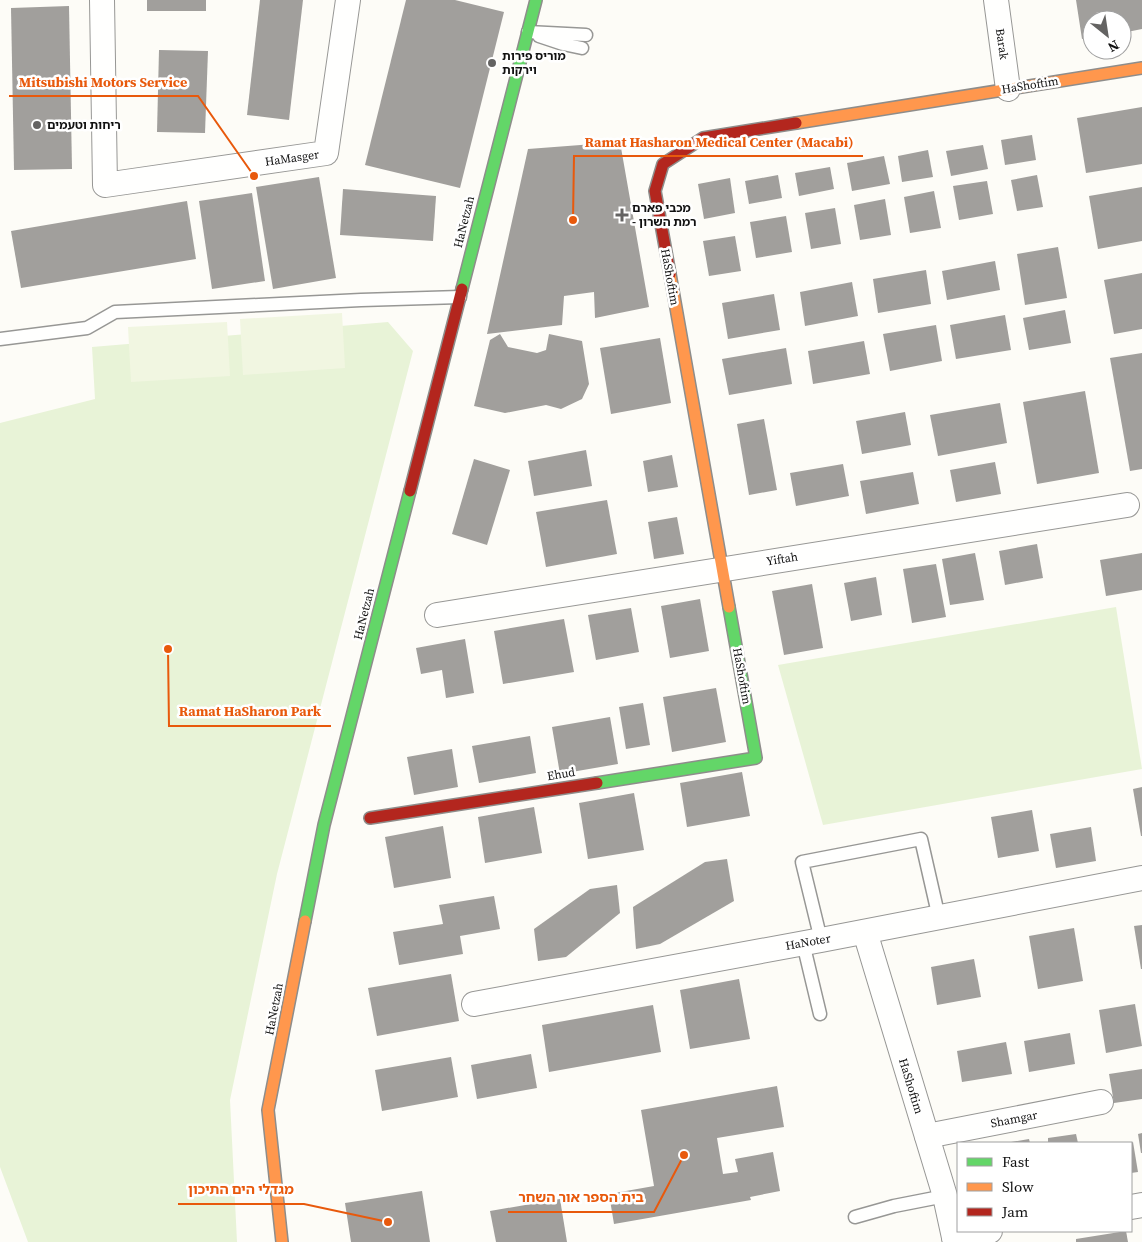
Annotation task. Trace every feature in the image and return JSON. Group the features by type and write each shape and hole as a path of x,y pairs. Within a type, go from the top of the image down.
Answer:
{"street":[{"name":"HaMasger","path":"102,0 106,185 326,153 348,0"},
{"name":"HaNetzah","path":"282,1242 268,1110 324,825 536,0"},
{"name":"Barak","path":"996,0 1008,89"},
{"name":"HaShoftim","path":"756,758 655,191 663,164 703,138 1142,68"},
{"name":"Yiftah","path":"436,615 1127,505"},
{"name":"Ehud","path":"370,818 756,758"},
{"name":"HaNoter","path":"474,1004 812,942 1142,878"},
{"name":"HaShoftim","path":"865,932 945,1196 954,1239"},
{"name":"Shamgar","path":"926,1136 1101,1102"},
{"path":"954,1239 986,1232"}],"lane":[{"path":"528,32 586,35"},
{"path":"528,32 563,44 582,48"},
{"path":"0,339 87,328 115,312 460,297"},
{"path":"820,1014 802,862 921,839 939,918"},
{"path":"856,1217 894,1206 945,1196"}],"green space":[{"path":"342,313 345,368 243,375 240,319"},
{"path":"227,322 230,376 131,382 128,327"},
{"path":"388,322 413,351 277,874 230,1100 237,1242 28,1242 0,1167 0,423 95,399 92,347"},
{"path":"1116,607 1142,769 823,825 778,665"}],"building":[{"path":"147,0 206,0 206,11 147,11"},
{"path":"260,0 303,0 289,120 247,115"},
{"path":"406,0 455,0 504,12 460,188 365,165"},
{"path":"1076,0 1142,0 1142,29 1132,31 1132,10 1082,10 1082,39"},
{"path":"69,6 72,169 14,170 11,8"},
{"path":"159,50 208,51 205,133 157,132"},
{"path":"1142,107 1142,164 1086,173 1077,118"},
{"path":"1032,135 1036,160 1005,165 1001,140"},
{"path":"620,142 649,307 595,318 594,292 564,296 562,325 487,334 528,149"},
{"path":"983,145 988,169 951,176 946,151"},
{"path":"928,150 933,177 902,182 898,156"},
{"path":"884,156 890,184 852,191 847,163"},
{"path":"830,167 834,189 799,196 795,173"},
{"path":"778,175 782,198 749,204 745,181"},
{"path":"1037,175 1043,207 1017,211 1011,180"},
{"path":"319,177 336,278 273,289 256,187"},
{"path":"730,178 735,213 704,219 698,184"},
{"path":"987,181 993,214 959,220 953,186"},
{"path":"1142,187 1142,241 1098,249 1089,196"},
{"path":"343,189 436,196 433,241 340,235"},
{"path":"934,191 941,228 910,233 904,197"},
{"path":"252,193 265,281 212,289 199,201"},
{"path":"885,199 891,235 860,240 854,205"},
{"path":"187,201 196,259 21,288 11,231"},
{"path":"835,208 841,244 811,249 805,213"},
{"path":"786,216 792,252 756,258 750,222"},
{"path":"735,236 741,271 709,276 703,241"},
{"path":"1058,247 1067,298 1025,305 1017,254"},
{"path":"995,261 1000,290 947,300 942,271"},
{"path":"926,270 931,304 878,313 873,279"},
{"path":"1142,273 1142,329 1114,334 1104,280"},
{"path":"852,282 858,316 805,326 800,292"},
{"path":"774,294 780,330 728,339 722,303"},
{"path":"1065,310 1071,343 1029,350 1023,318"},
{"path":"1005,315 1011,350 956,359 950,325"},
{"path":"936,325 942,361 890,371 883,334"},
{"path":"500,334 508,347 537,353 546,350 549,334 582,341 589,384 582,399 561,409 546,405 505,413 474,406 490,340"},
{"path":"660,338 671,403 611,414 600,348"},
{"path":"864,341 870,374 813,384 808,351"},
{"path":"786,348 792,384 729,395 722,359"},
{"path":"1142,353 1142,469 1130,471 1110,358"},
{"path":"1085,391 1099,473 1037,484 1023,402"},
{"path":"1000,403 1007,443 938,456 930,415"},
{"path":"905,412 911,445 862,454 856,421"},
{"path":"764,419 777,490 749,495 737,424"},
{"path":"586,450 592,486 534,496 528,461"},
{"path":"672,455 678,487 648,492 643,461"},
{"path":"474,459 510,470 487,545 452,534"},
{"path":"995,462 1001,494 956,502 950,470"},
{"path":"843,464 849,496 796,506 790,473"},
{"path":"913,472 919,504 866,514 860,481"},
{"path":"607,500 617,554 546,567 536,512"},
{"path":"677,517 684,554 654,559 648,522"},
{"path":"1037,544 1043,578 1005,585 999,551"},
{"path":"975,553 984,600 950,605 942,559"},
{"path":"1142,553 1142,590 1106,596 1100,560"},
{"path":"936,564 946,617 912,623 903,569"},
{"path":"876,577 882,615 851,621 844,583"},
{"path":"812,584 823,648 784,655 772,591"},
{"path":"700,599 709,651 670,658 661,606"},
{"path":"631,608 639,652 596,660 588,615"},
{"path":"564,619 574,672 503,684 494,631"},
{"path":"465,639 474,693 446,698 442,670 421,674 416,648"},
{"path":"716,688 726,742 672,752 663,697"},
{"path":"643,703 650,745 626,749 619,707"},
{"path":"610,717 618,764 560,774 552,727"},
{"path":"530,736 536,773 479,783 472,746"},
{"path":"452,749 458,787 414,795 407,757"},
{"path":"742,772 750,816 687,827 680,783"},
{"path":"1142,787 1142,836 1141,836 1133,789"},
{"path":"634,793 644,850 588,859 579,803"},
{"path":"534,807 542,853 485,863 478,817"},
{"path":"1032,810 1039,851 998,858 991,817"},
{"path":"443,826 451,878 394,888 385,837"},
{"path":"1091,827 1096,861 1056,868 1050,834"},
{"path":"727,859 734,901 660,944 636,949 633,907 705,862"},
{"path":"617,885 620,913 566,957 538,961 534,929 590,889"},
{"path":"494,896 500,929 460,936 463,954 399,965 393,932 443,924 439,905"},
{"path":"1142,925 1142,969 1141,969 1134,926"},
{"path":"1074,928 1083,981 1038,989 1029,936"},
{"path":"974,959 981,997 937,1005 931,967"},
{"path":"451,974 459,1021 377,1036 368,988"},
{"path":"739,979 750,1039 690,1049 680,990"},
{"path":"1135,1004 1142,1046 1106,1053 1099,1010"},
{"path":"653,1005 661,1052 549,1072 542,1025"},
{"path":"1070,1033 1075,1064 1029,1072 1024,1041"},
{"path":"1006,1042 1012,1074 962,1082 957,1051"},
{"path":"531,1054 537,1088 477,1099 471,1065"},
{"path":"451,1057 458,1097 382,1111 375,1070"},
{"path":"1142,1069 1142,1099 1114,1103 1109,1074"},
{"path":"777,1086 784,1127 717,1138 723,1174 738,1172 735,1159 773,1152 780,1191 750,1197 751,1200 614,1224 609,1194 654,1186 641,1110"},
{"path":"1142,1133 1142,1153 1141,1153 1138,1134"},
{"path":"1076,1134 1078,1142 1048,1142 1048,1138"},
{"path":"1029,1139 1030,1142 1011,1142"},
{"path":"1132,1142 1138,1172 1132,1173"},
{"path":"422,1191 430,1242 351,1242 345,1203"},
{"path":"560,1199 567,1242 496,1242 490,1211"},
{"path":"1126,1232 1128,1242 1076,1242 1076,1239"}],"traffic: fast":[{"path":"462,289 536,0"},
{"path":"305,921 324,825 410,491"},
{"path":"597,783 756,758 729,607"}],"traffic: slow":[{"path":"796,123 1142,68"},
{"path":"670,274 729,607"},
{"path":"282,1242 268,1110 305,921"}],"traffic: jam":[{"path":"670,274 655,191 663,164 703,138 796,123"},
{"path":"410,491 462,289"},
{"path":"370,818 597,783"}],"place":[{"name":"מוריס פירות וירקות","path":"492,63"},
{"name":"ריחות וטעמים","path":"37,125"},
{"name":"Mitsubishi Motors Service","path":"254,176"},
{"name":"מכבי פארם - רמת השרון","path":"622,215"},
{"name":"Ramat Hasharon Medical Center (Macabi)","path":"573,220"},
{"name":"Ramat HaSharon Park","path":"168,649"},
{"name":"בית הספר אור השחר","path":"684,1155"},
{"name":"מגדלי הים התיכון","path":"388,1222"}]}
